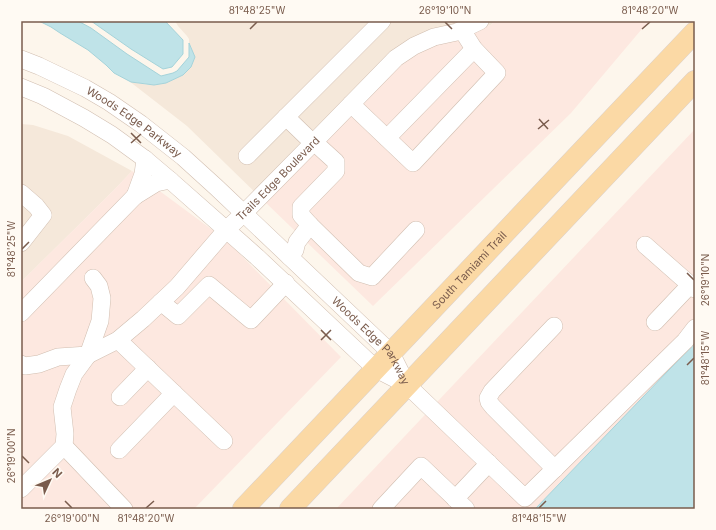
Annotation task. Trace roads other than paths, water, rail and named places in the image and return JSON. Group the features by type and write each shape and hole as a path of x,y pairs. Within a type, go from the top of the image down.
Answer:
{"main road":[{"name":"South Tamiami Trail","path":"243,509 695,32"},
{"path":"290,509 695,81"}],"street":[{"path":"246,156 382,21"},
{"path":"350,104 413,163 497,73 474,49 471,24"},
{"name":"Trails Edge Boulevard","path":"88,355 118,340 177,287 226,230 396,58 414,46 434,37 457,32 471,24"},
{"path":"387,138 474,49"},
{"name":"Woods Edge Parkway","path":"21,59 40,66 85,88 109,102 141,124 183,157 391,353 407,385"},
{"name":"Woods Edge Parkway","path":"21,87 43,96 84,118 144,159 170,180 286,283 376,368 407,385"},
{"path":"286,117 336,162 336,171 301,206 301,215 359,273 372,276 416,230"},
{"path":"135,196 143,174 144,159"},
{"path":"21,313 135,196 156,183 170,180"},
{"path":"21,193 36,206 43,215 21,243"},
{"path":"290,257 295,250 297,242 310,225"},
{"path":"645,245 692,287 655,322"},
{"path":"73,260 90,275 99,286 102,298 100,321 88,355 74,374 62,407 64,446 124,509"},
{"path":"161,302 178,316 209,285 251,320 286,283"},
{"path":"554,326 492,391 488,398 493,407 555,469"},
{"path":"407,385 525,498 685,341 695,328"},
{"path":"118,340 224,441"},
{"path":"21,364 26,366 39,364 58,357 88,355"},
{"path":"120,397 148,368"},
{"path":"119,450 174,393"},
{"path":"21,489 64,446"},
{"path":"381,509 421,466 461,504 489,463"}],"water":[{"path":"39,21 78,21 91,28 161,76 177,71 189,57 189,43 195,57 191,67 183,75 166,83 154,85 131,82 114,73 88,50"},
{"path":"91,21 165,21 183,40 183,54 172,67 163,69"},
{"path":"695,343 695,509 535,509"}]}
